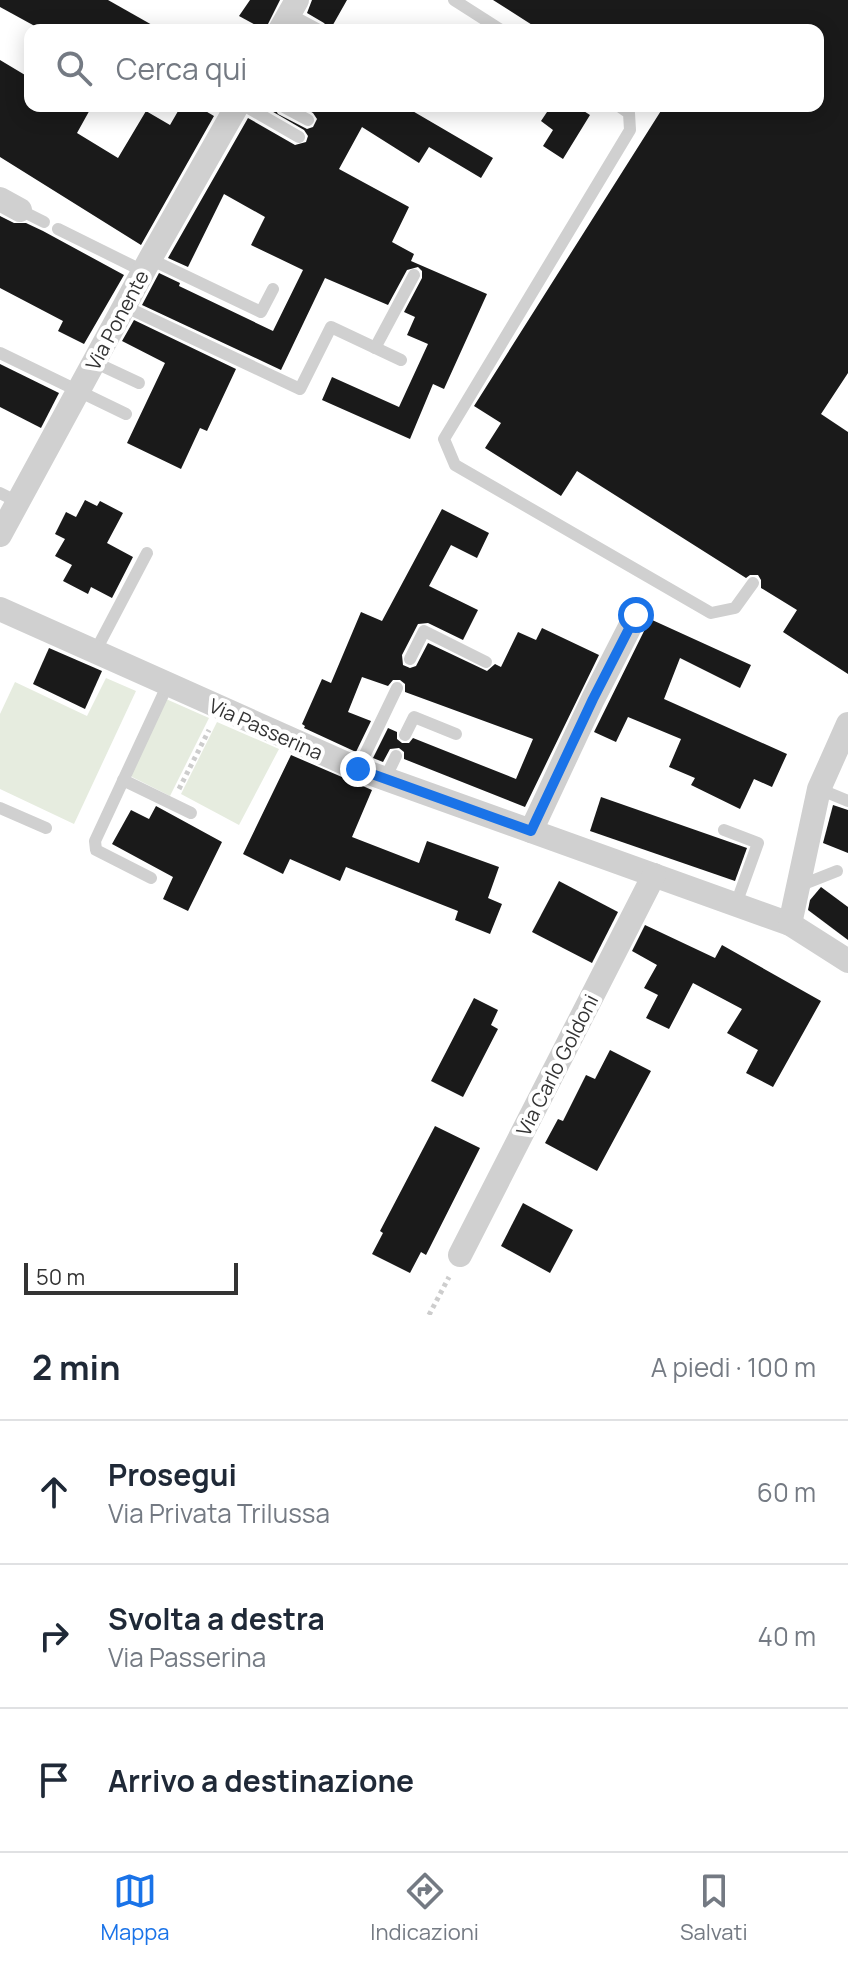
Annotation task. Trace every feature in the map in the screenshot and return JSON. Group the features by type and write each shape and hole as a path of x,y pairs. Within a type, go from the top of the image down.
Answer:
{"street":[{"name":"Via Ponente","path":"0,535 9,497 78,391 234,112"},
{"name":"Via Passerina","path":"0,609 358,769 790,924 848,961"},
{"path":"531,831 636,615"},
{"path":"790,924 819,789 848,724"},
{"name":"Via Carlo Goldoni","path":"460,1255 654,875"}],"lane":[{"path":"454,0 492,24"},
{"path":"289,15 307,24"},
{"path":"255,112 299,137"},
{"path":"293,112 308,120"},
{"path":"628,112 630,130 444,439 455,465 711,613 735,608 753,583"},
{"path":"10,205 44,222"},
{"path":"58,229 261,312 273,289"},
{"path":"375,348 414,275"},
{"path":"124,306 300,389 331,327 401,360"},
{"path":"0,353 126,414"},
{"path":"94,362 139,383"},
{"path":"95,652 147,553"},
{"path":"410,659 424,631 486,662"},
{"path":"151,878 96,850 95,841 168,684"},
{"path":"358,769 397,688"},
{"path":"405,735 414,717 456,734"},
{"path":"385,779 396,756"},
{"path":"123,780 191,813"},
{"path":"819,789 848,801"},
{"path":"0,808 46,828"},
{"path":"724,830 758,843 736,904"},
{"path":"798,887 837,871"}],"path":[{"path":"172,803 220,708"},
{"path":"429,1315 460,1255"}],"shaded area":[{"path":"106,678 136,691 74,824 0,789 0,714 15,682 87,716"},
{"path":"166,699 209,718 170,796 131,774"},
{"path":"217,722 279,749 239,825 181,794"}],"building":[{"path":"0,0 108,0 150,24 31,24 0,7"},
{"path":"250,0 280,0 268,24 254,24 239,16"},
{"path":"312,0 347,0 333,24 325,24 307,13"},
{"path":"493,0 848,0 848,373 821,414 848,432 848,674 783,632 797,610 761,588 758,575 746,578 577,471 561,496 485,448 501,423 474,406 660,112 824,112 824,24 531,24"},
{"path":"0,60 24,74 24,112 89,112 77,133 118,158 145,112 170,125 178,112 207,112 214,116 141,245 0,157"},
{"path":"273,112 307,129 313,127 317,119 311,112 414,112 493,158 481,178 429,147 419,163 362,127 339,169 409,207 392,242 414,254 411,261 487,294 444,389 433,384 410,439 322,400 332,377 399,407 428,344 407,335 415,317 404,312 422,278 418,267 407,270 388,305 325,278 281,370 142,305 159,273 180,283 179,286 273,331 303,270 251,245 265,217 224,194 188,267 168,258 248,118 295,145 306,142 308,136 304,130"},
{"path":"547,112 585,112 590,115 563,159 543,146 553,130 541,121"},
{"path":"0,216 43,231 124,275 84,344 58,331 63,321 0,288"},
{"path":"134,320 236,369 207,431 200,428 181,469 127,443 165,363 122,341"},
{"path":"0,364 59,393 41,428 0,407"},
{"path":"85,500 97,506 100,501 123,513 107,543 133,557 112,598 91,587 88,594 63,581 72,565 55,556 65,539 55,534 66,512 76,517"},
{"path":"442,509 489,533 477,558 451,545 429,586 478,610 463,640 428,623 418,624 402,655 403,665 410,668 416,666 428,643 487,671 495,664 501,667 518,632 536,640 542,628 599,655 525,807 404,759 404,752 399,748 390,749 383,762 373,758 388,728 397,732 397,739 402,743 409,743 413,738 516,779 533,739 405,692 405,684 400,680 393,680 388,686 362,677 348,712 371,721 356,752 304,728 302,724 322,679 331,683 361,612 382,621"},
{"path":"650,619 751,665 740,688 680,658 664,699 787,754 772,787 754,779 740,809 691,785 695,778 669,767 681,739 628,717 616,742 594,732"},
{"path":"49,648 102,671 85,709 33,684"},
{"path":"291,755 372,790 352,837 419,863 427,841 499,867 488,898 502,904 490,934 455,920 458,911 346,867 340,881 290,859 283,874 243,854"},
{"path":"601,797 747,848 735,881 590,831"},
{"path":"833,805 848,810 848,853 823,843"},
{"path":"156,806 222,842 188,911 163,899 173,877 112,844 131,810 149,819"},
{"path":"559,881 618,912 592,963 532,932"},
{"path":"821,887 848,907 848,940 808,910 810,900"},
{"path":"645,925 715,958 722,945 821,1001 773,1087 746,1073 758,1050 727,1033 742,1009 693,983 669,1029 646,1018 658,995 644,988 657,965 632,951"},
{"path":"474,998 498,1010 491,1025 498,1029 463,1097 431,1081"},
{"path":"610,1050 651,1071 597,1171 545,1143 558,1119 563,1121 586,1075 595,1079"},
{"path":"435,1126 480,1148 426,1255 421,1252 410,1273 372,1254 383,1233 380,1231"},
{"path":"523,1203 573,1230 550,1273 501,1246"}],"route":[{"path":"358,769 531,831 636,615"}]}
